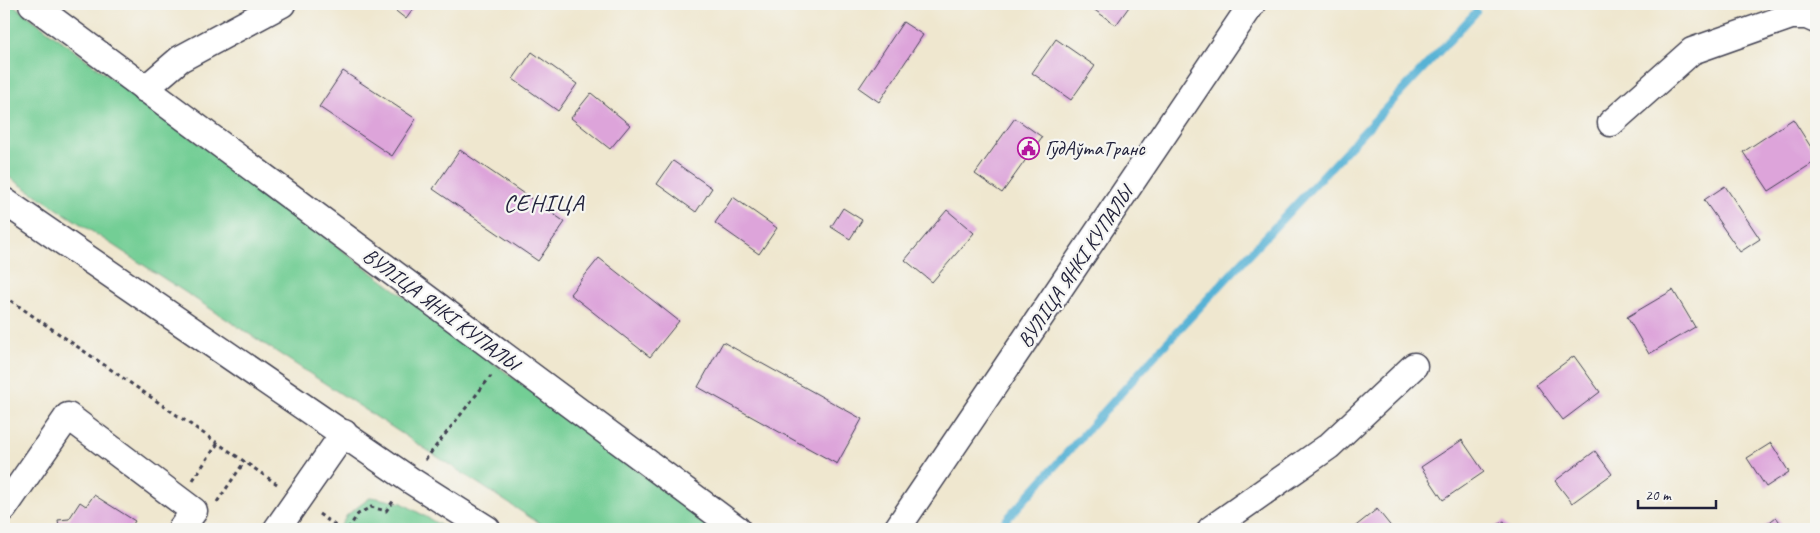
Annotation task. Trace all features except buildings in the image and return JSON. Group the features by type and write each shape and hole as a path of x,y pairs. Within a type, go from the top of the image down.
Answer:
{"street":[{"name":"ВУЛІЦА ЯНКІ КУПАЛЫ","path":"32,4 737,529"},
{"path":"145,89 180,59 282,4"},
{"name":"ВУЛІЦА ЯНКІ КУПАЛЫ","path":"897,529 1252,4"},
{"path":"1611,122 1692,51 1791,16 1807,16 1816,20"},
{"path":"4,201 410,480 487,529"},
{"path":"1211,529 1329,446 1414,366"},
{"path":"4,508 68,416 194,511 181,529"},
{"path":"277,529 344,433"}],"path":[{"path":"4,296 268,478"},
{"path":"348,529 358,514 371,507 386,511 506,357"},
{"path":"178,500 218,443"},
{"path":"213,506 245,461"}],"green space":[{"path":"4,4 12,4 625,461 713,529 548,529 4,174"},
{"path":"371,497 402,503 447,529 339,529 347,515"}],"waterway":[{"path":"998,529 1158,352 1476,12"}],"place":[{"name":"ГудАўтаТранс","path":"1029,148"}],"district":[{"name":"СЕНІЦА","path":"544,203"}]}
